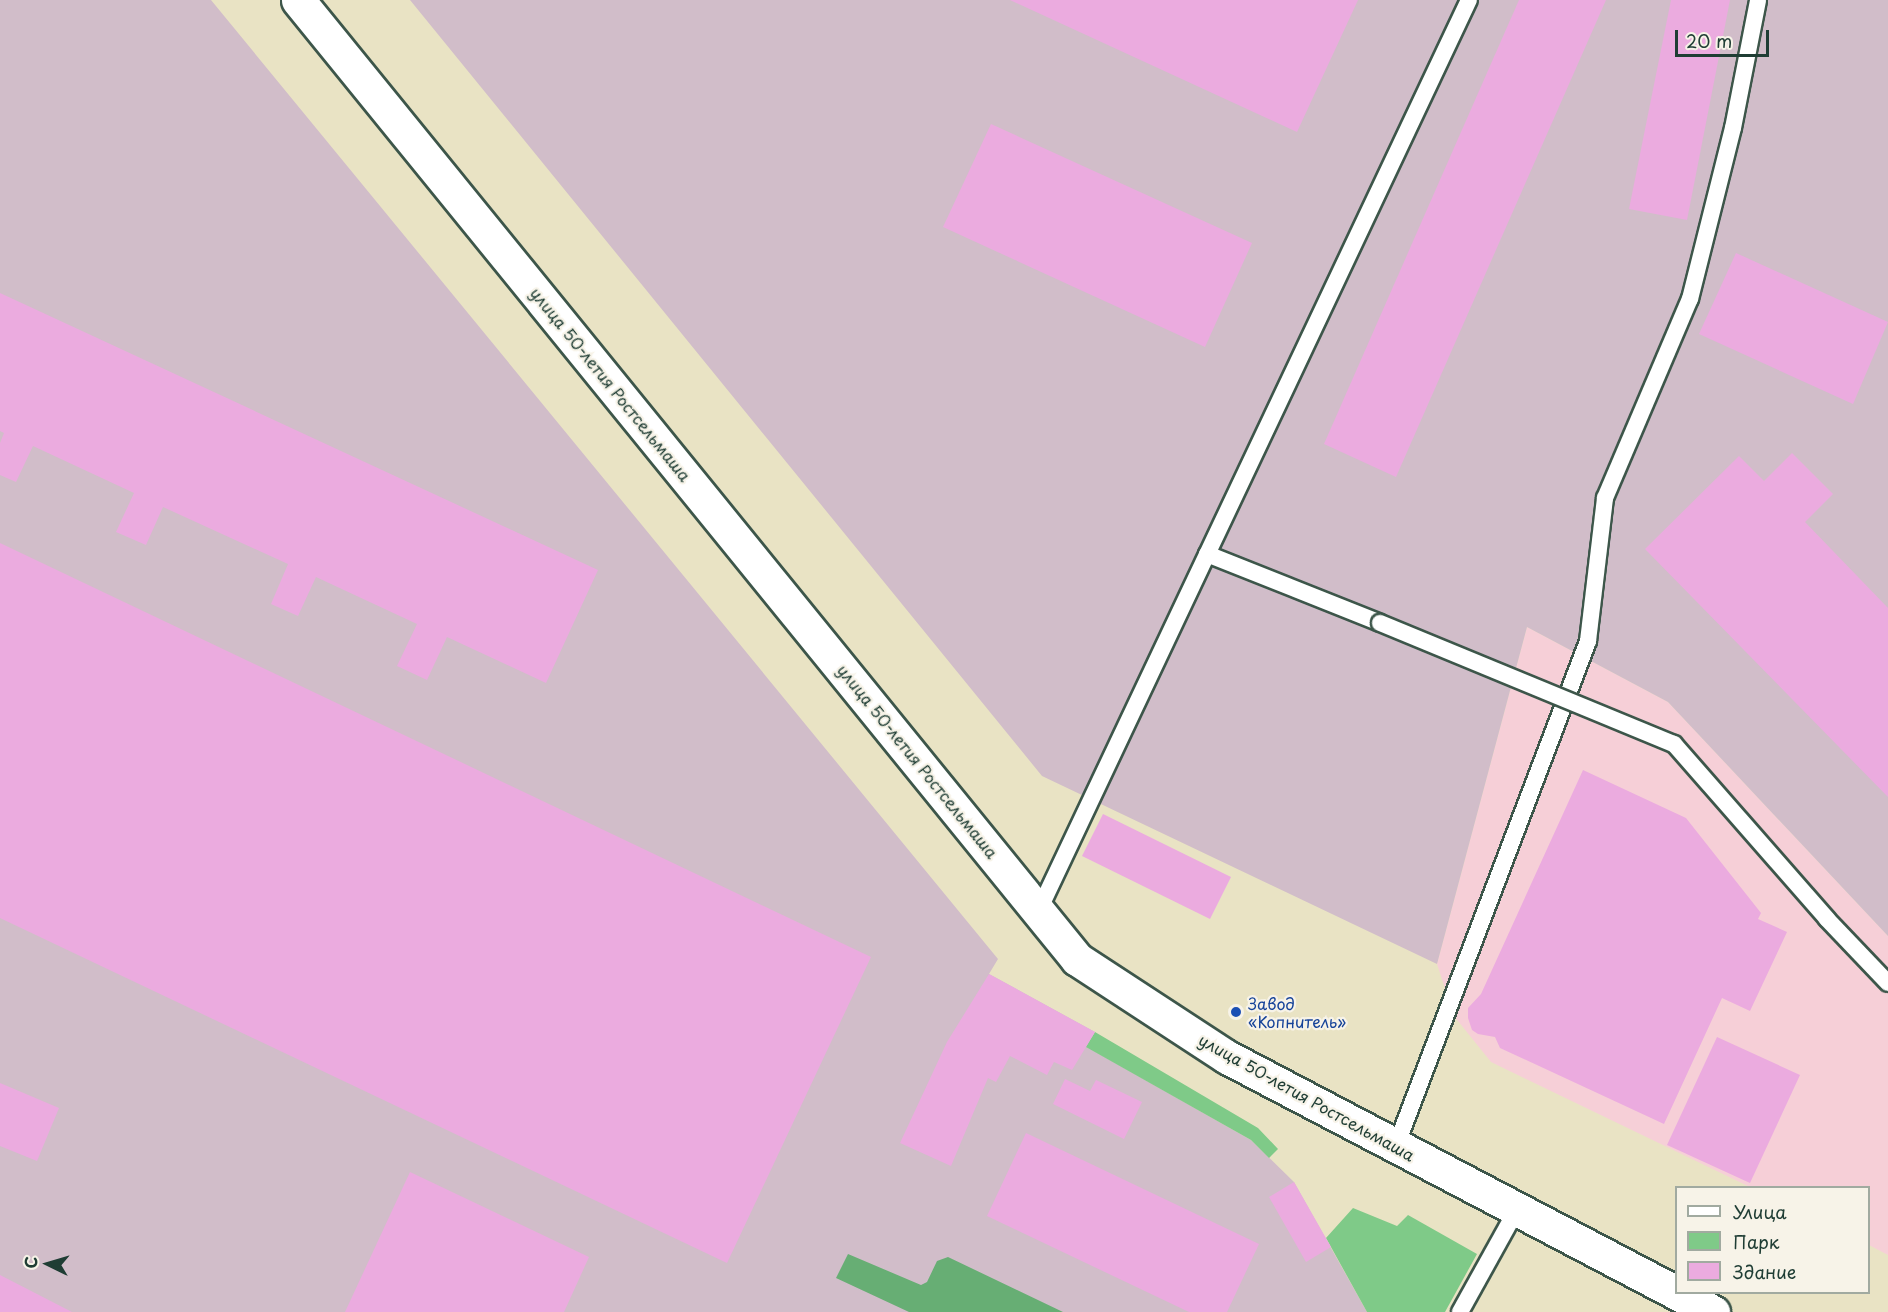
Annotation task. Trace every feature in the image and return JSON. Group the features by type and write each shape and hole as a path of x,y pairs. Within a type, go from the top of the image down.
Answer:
{"main road":[{"name":"улица 50-летия Ростсельмаша","path":"298,0 1077,959 1227,1057 1675,1292"},
{"name":"улица 50-летия Ростсельмаша","path":"1679,1294 1713,1312"}],"lane":[{"path":"1039,910 1469,0"},
{"path":"1396,1146 1588,640 1605,498 1690,299 1733,128 1758,0"},
{"path":"1206,554 1674,744 1827,919 1888,983"},
{"path":"1460,1312 1517,1209"}],"shaded area":[{"path":"0,0 211,0 998,959 989,974 1095,1032 1087,1047 1251,1140 1294,1182 1367,1312 0,1312"},
{"path":"410,0 1888,0 1888,936 1668,702 1527,627 1437,964 1042,776"},
{"path":"1527,627 1668,702 1888,936 1888,1255 1870,1246 1870,1186 1748,1186 1491,1062 1454,1016 1437,964"}],"green space":[{"path":"1095,1032 1258,1128 1278,1149 1269,1158 1251,1140 1086,1047"},
{"path":"1353,1208 1397,1226 1408,1215 1477,1254 1445,1312 1367,1312 1326,1238"},
{"path":"848,1254 921,1285 927,1282 937,1261 948,1257 1063,1312 909,1312 836,1278"}],"building":[{"path":"1010,0 1358,0 1297,132"},
{"path":"1519,0 1606,0 1396,477 1324,444"},
{"path":"1671,0 1730,0 1687,220 1629,209"},
{"path":"991,124 1252,243 1205,347 943,227"},
{"path":"1736,253 1888,322 1853,404 1699,334"},
{"path":"0,293 598,570 546,683 447,637 427,680 397,666 417,624 316,577 298,616 271,604 288,564 163,507 146,545 116,532 134,493 33,446 16,482 0,475 0,443 4,433 0,431"},
{"path":"1792,453 1833,494 1805,522 1888,608 1888,797 1645,549 1739,456 1764,481"},
{"path":"0,543 871,957 727,1263 0,918"},
{"path":"1583,770 1686,818 1761,913 1758,919 1787,932 1750,1011 1722,998 1664,1124 1500,1048 1495,1037 1478,1034 1472,1030 1468,1018 1468,1008 1481,994"},
{"path":"1103,814 1231,877 1210,919 1082,856"},
{"path":"989,974 1095,1032 1072,1070 1054,1062 1047,1075 1010,1056 996,1082 988,1078 951,1166 900,1143 947,1042"},
{"path":"1717,1037 1800,1075 1750,1183 1667,1145"},
{"path":"1065,1079 1090,1091 1096,1080 1142,1102 1124,1139 1053,1104"},
{"path":"0,1083 59,1108 37,1161 0,1146"},
{"path":"1026,1133 1259,1244 1227,1312 1189,1312 987,1216"},
{"path":"410,1172 589,1257 564,1312 345,1312"},
{"path":"1294,1182 1331,1247 1306,1262 1269,1197"},
{"path":"0,1275 72,1312 0,1312"}],"place":[{"name":"Завод «Копнитель»","path":"1236,1012"}]}
